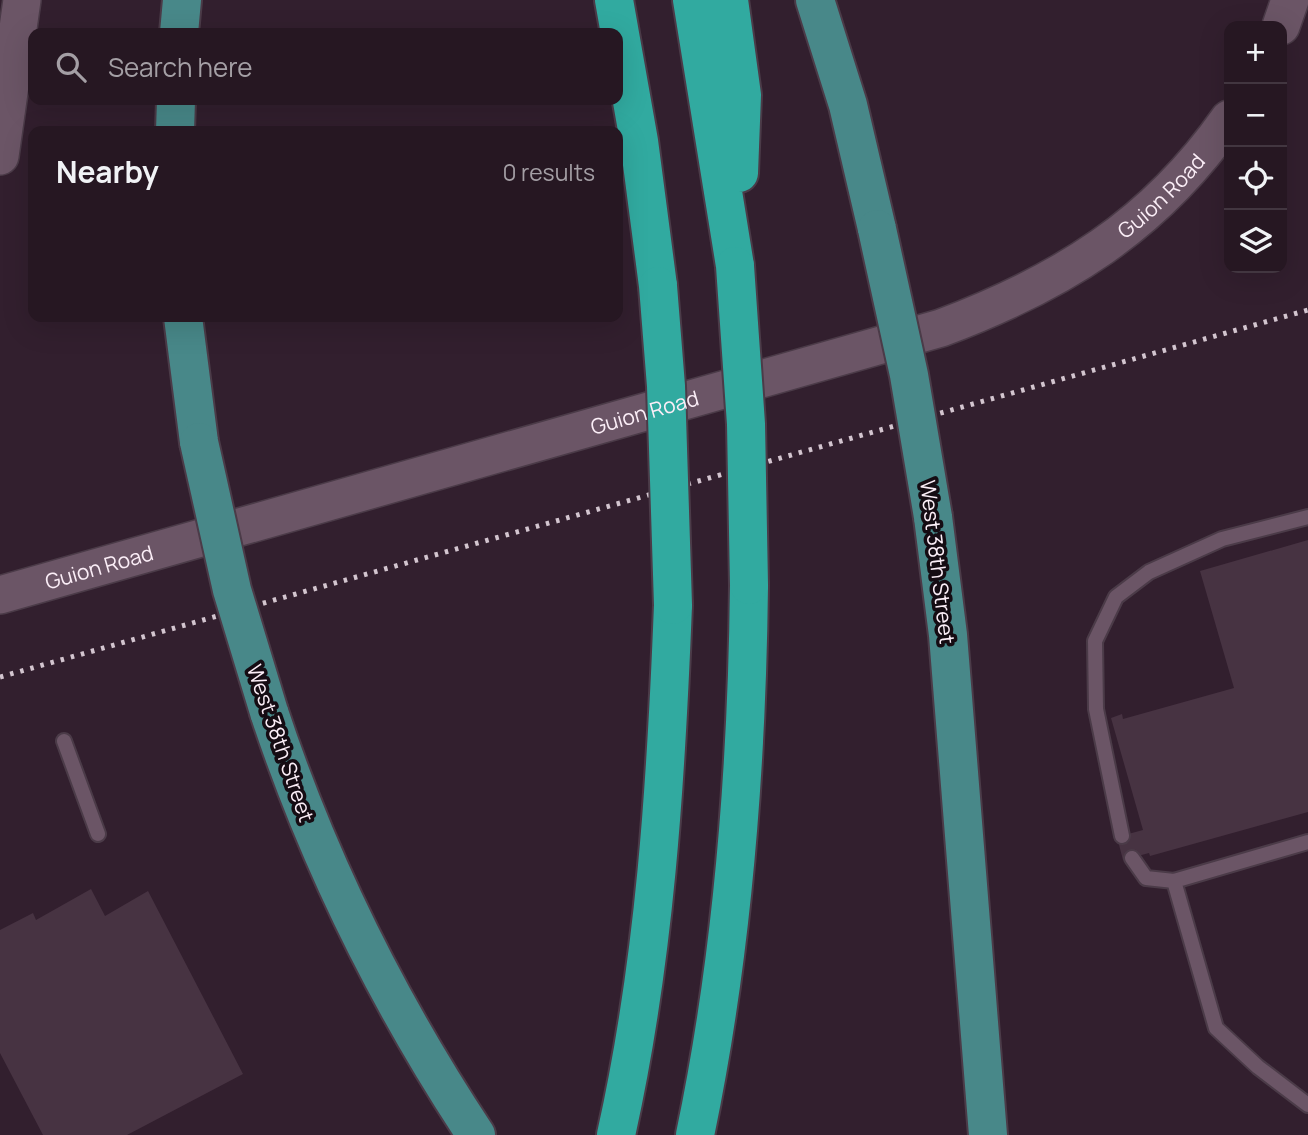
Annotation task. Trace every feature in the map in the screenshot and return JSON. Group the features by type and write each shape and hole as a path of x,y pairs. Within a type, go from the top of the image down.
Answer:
{"highway":[{"path":"606,0 617,28"},
{"path":"614,0 620,28"},
{"path":"692,0 735,266 746,424 750,585 749,650 735,877 719,1000 695,1135"},
{"path":"729,0 742,95 735,266"},
{"path":"616,1135 632,1058 658,875 673,605 669,445 658,286 623,42"}],"main road":[{"path":"179,28 182,0"},
{"name":"West 38th Street","path":"815,0 848,106 877,229 909,375 933,517 948,635 988,1135"},
{"path":"175,126 176,105"},
{"name":"West 38th Street","path":"184,322 199,442 232,590 269,712 310,828 379,975 422,1054 476,1135"}],"street":[{"path":"0,156 22,0"},
{"path":"1283,21 1290,0"},
{"name":"Guion Road","path":"0,595 621,421 942,328 986,312 1063,275 1134,225 1192,167 1224,125"}],"lane":[{"path":"1122,836 1096,709 1095,641 1116,597 1149,572 1222,539 1308,517"},
{"path":"64,741 98,834"},
{"path":"1132,858 1146,877 1174,881 1308,842"},
{"path":"1174,881 1216,1028 1258,1067 1308,1105"}],"building":[{"path":"1308,540 1308,812 1150,856 1149,853 1123,860 1117,837 1143,830 1111,718 1122,714 1123,719 1234,688 1200,571"},
{"path":"91,889 105,916 148,891 243,1074 127,1135 43,1135 0,1053 0,930 33,913 36,920"}],"railway":[{"path":"0,677 1308,310"}]}
